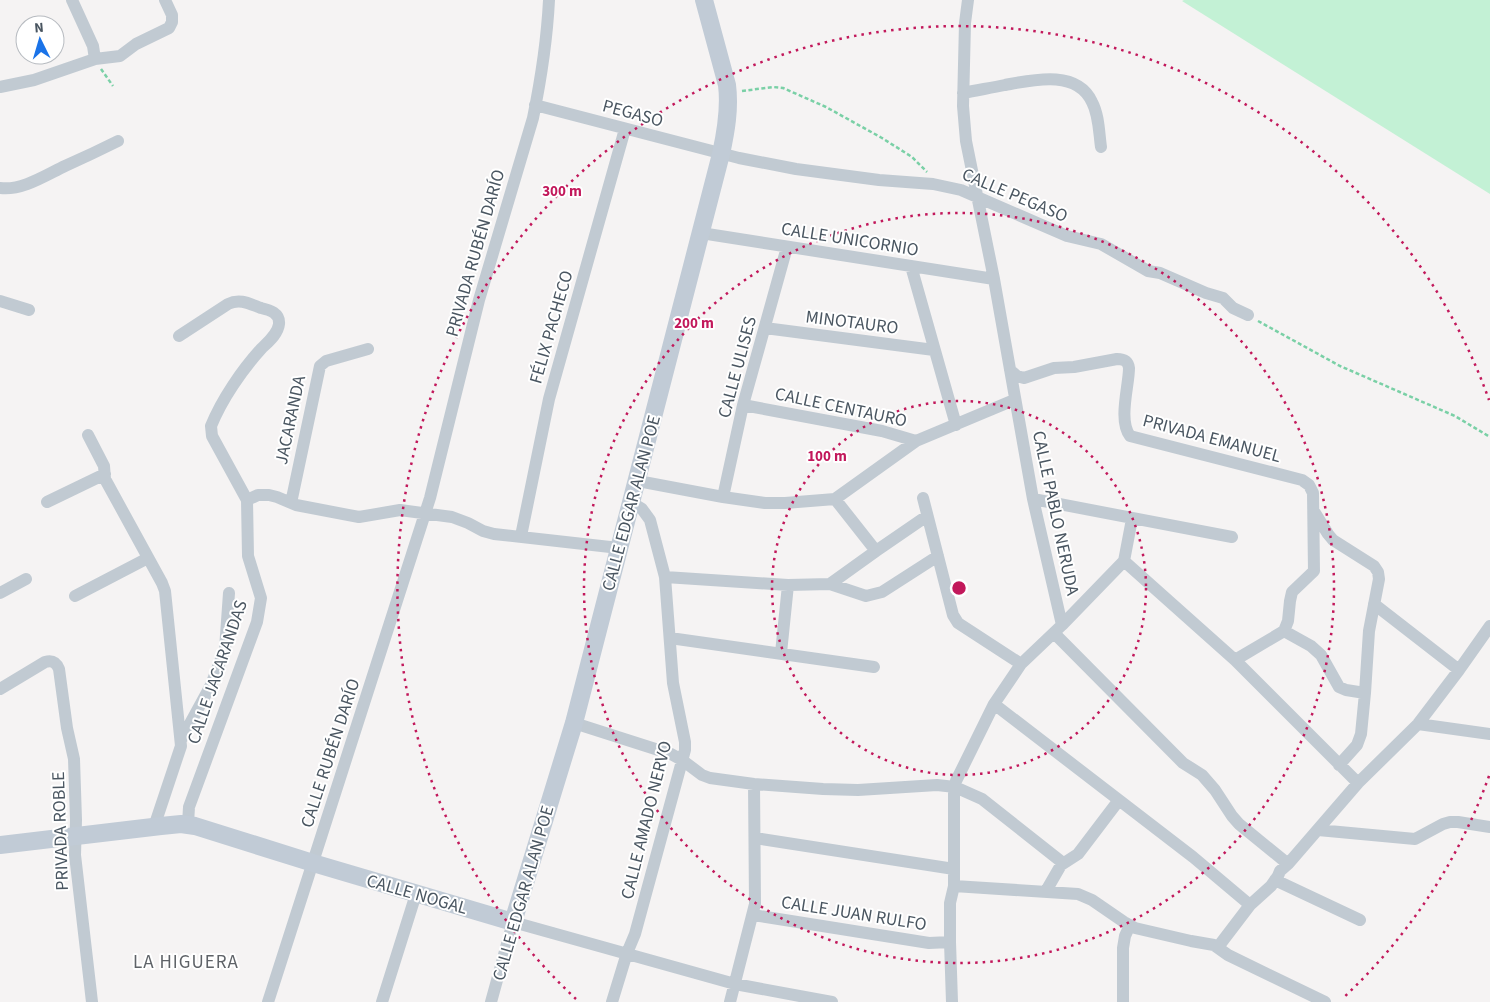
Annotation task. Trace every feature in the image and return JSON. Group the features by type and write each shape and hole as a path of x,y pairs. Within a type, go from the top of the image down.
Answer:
{"street":[{"path":"72,0 93,46 95,60"},
{"path":"0,87 34,80 95,60 120,56 136,44 166,30 170,26 172,15 165,0"},
{"name":"PRIVADA RUBÉN DARÍO","path":"425,514 479,300 535,105 542,66 549,0"},
{"name":"CALLE EDGAR ALAN POE","path":"491,1002 513,922 574,723 722,154 727,121 728,93 725,74 704,0"},
{"name":"CALLE PABLO NERUDA","path":"968,0 963,93 966,141 994,279 1014,400 1058,629"},
{"path":"963,93 1033,80 1054,79 1072,83 1088,94 1092,101 1101,147"},
{"name":"PEGASO","path":"535,105 722,154"},
{"name":"FÉLIX PACHECO","path":"521,536 549,399 625,129"},
{"path":"0,188 17,187 37,180 118,141"},
{"name":"CALLE PEGASO","path":"722,154 796,169 879,180 934,184 953,188 976,196 1067,236 1101,244 1148,271 1160,273 1206,294 1223,298 1233,308 1248,315"},
{"name":"CALLE UNICORNIO","path":"700,233 994,279"},
{"name":"CALLE ULISES","path":"723,497 743,405 787,246"},
{"path":"912,266 956,425"},
{"path":"179,336 228,304 236,301 270,310 277,316 279,325 275,334 253,358 230,389 211,426 212,436 247,500 258,495 277,496 301,506 359,518 397,510 452,517 487,532 619,548"},
{"path":"0,302 30,310"},
{"name":"MINOTAURO","path":"765,328 934,350"},
{"name":"JACARANDA","path":"291,502 320,366 326,361 368,349"},
{"name":"PRIVADA EMANUEL","path":"1010,370 1017,376 1024,378 1054,368 1074,367 1117,359 1124,360 1129,368 1125,412 1126,428 1130,436 1302,480 1309,485 1313,493 1314,571 1292,592 1288,621 1284,632"},
{"name":"CALLE CENTAURO","path":"743,405 882,431 916,441 1014,400"},
{"path":"88,435 104,466 105,480 165,591 181,740 180,752 154,826"},
{"path":"638,481 723,497 765,502 785,503 835,499 916,441"},
{"path":"47,502 105,474"},
{"path":"923,498 953,615 958,623 1020,664"},
{"path":"835,499 876,551"},
{"path":"1033,499 1232,537"},
{"name":"CALLE JACARANDAS","path":"188,824 188,807 257,622 260,593 248,556 247,500"},
{"name":"CALLE AMADO NERVO","path":"612,1002 635,934 686,742 673,683 665,577 650,520 642,509 632,503"},
{"path":"1313,511 1333,540 1374,566 1378,572 1379,579 1370,631 1362,734 1357,745 1340,765"},
{"name":"CALLE RUBÉN DARÍO","path":"268,1002 425,514"},
{"path":"830,584 927,516"},
{"path":"952,1002 950,903 954,886 955,787 960,769 994,704 1020,664 1058,629 1124,561 1132,519"},
{"path":"665,577 788,585 830,584 866,596 882,592 938,556"},
{"path":"76,596 148,558"},
{"path":"1124,561 1235,660 1358,783"},
{"path":"0,593 26,580"},
{"path":"781,653 788,585"},
{"path":"181,740 211,685 225,649 229,592"},
{"path":"1374,604 1460,670"},
{"path":"1218,947 1250,904 1275,880 1280,871 1358,783 1418,724 1460,670 1490,626"},
{"path":"1058,629 1183,763 1202,775 1239,824 1288,864"},
{"path":"1235,660 1284,632 1311,646 1321,655 1339,687 1366,693"},
{"path":"670,638 874,666"},
{"path":"1475,646 1490,648"},
{"name":"PRIVADA ROBLE","path":"0,688 45,662 54,662 59,669 67,728 74,759 75,855 92,1002"},
{"path":"994,704 1193,857 1250,904"},
{"path":"574,723 671,754 710,778 823,790 858,790 937,785 955,787 982,799 1063,863"},
{"path":"1418,724 1490,734"},
{"path":"730,1002 755,904 754,784"},
{"path":"1046,891 1063,863 1078,854 1119,800"},
{"path":"1318,830 1415,839 1450,822 1490,827"},
{"name":"CALLE NOGAL","path":"0,845 154,826 188,824 416,894 735,984 832,1002"},
{"path":"755,838 954,869"},
{"path":"1275,880 1360,920"},
{"path":"954,886 1071,892 1085,896 1130,925 1192,941 1210,943 1228,955 1325,1002"},
{"path":"382,1002 416,894"},
{"name":"CALLE JUAN RULFO","path":"753,915 929,943 950,942"},
{"path":"1123,1002 1123,948 1125,936 1130,925"}],"path":[{"path":"95,60 113,86"},
{"path":"728,93 773,87 783,88 826,107 912,157 926,170 934,184"},
{"path":"1248,315 1340,366 1455,416 1490,437"}],"green space":[{"path":"1490,0 1490,194 1182,1"}],"district":[{"name":"LA HIGUERA","path":"186,961"}]}
